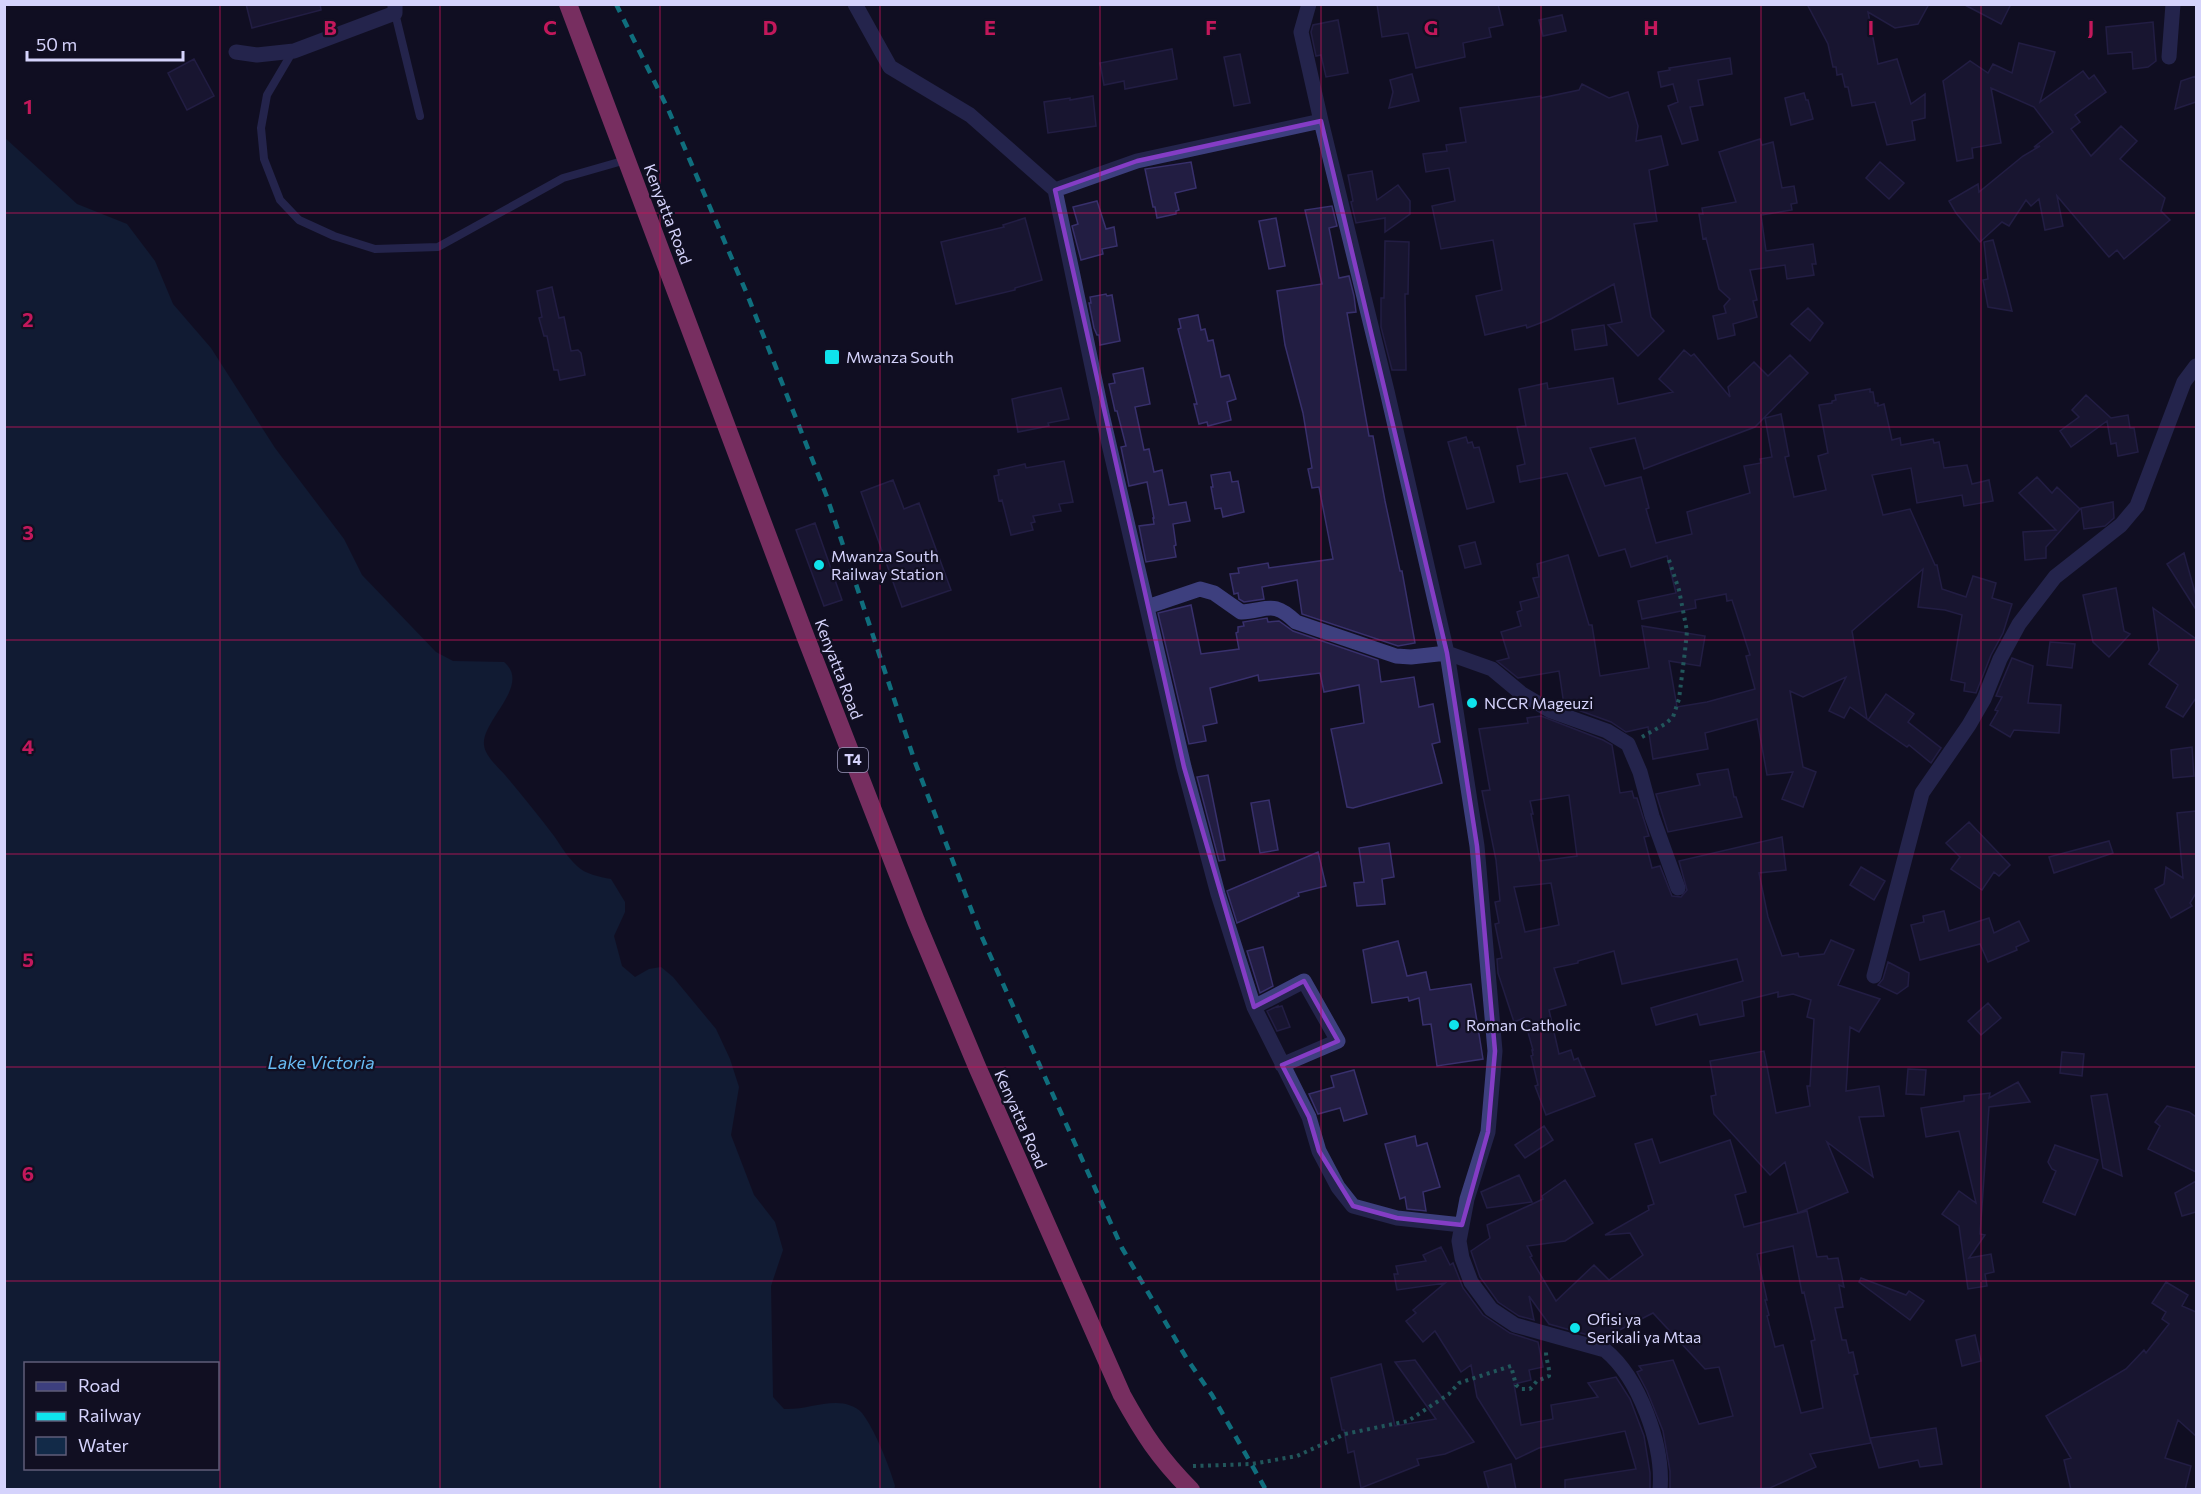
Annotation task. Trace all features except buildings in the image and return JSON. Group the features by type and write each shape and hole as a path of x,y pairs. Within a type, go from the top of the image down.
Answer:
{"highway":[{"name":"Kenyatta Road","path":"568,4 814,660 964,1038 1122,1395 1146,1438 1172,1471 1191,1490"}],"street":[{"path":"855,4 890,67 970,115 1055,190 1102,414 1199,825 1254,1007 1309,1117 1320,1152 1338,1187 1353,1206 1397,1218 1462,1225"},
{"path":"1309,4 1301,32 1448,653 1477,846 1495,1052 1488,1132 1467,1199 1460,1241 1462,1258 1471,1282 1491,1310 1515,1325 1605,1350 1616,1359 1629,1376 1643,1406 1656,1445 1661,1480 1660,1490"},
{"path":"2169,57 2173,4"},
{"path":"236,52 257,55 294,51 395,9"},
{"path":"1055,190 1137,161 1321,121"},
{"path":"1874,976 1922,792 1969,725 1984,699 2000,659 2019,624 2055,577 2121,525 2137,506 2184,382 2196,366"},
{"path":"1147,607 1200,589 1214,593 1241,612 1270,606 1284,610 1296,622 1396,656 1411,657 1448,653 1492,669 1522,694 1551,711 1607,731 1629,744 1678,888"},
{"path":"1254,1007 1304,981 1338,1041 1282,1065"}],"lane":[{"path":"395,9 420,116"},
{"path":"294,51 267,95 261,128 264,159 280,201 299,219 334,236 375,249 438,247 563,178 626,160"}],"path":[{"path":"1629,744 1673,717 1678,699 1688,631 1679,590 1668,557"},
{"path":"1172,1471 1188,1466 1252,1464 1297,1456 1345,1434 1408,1421 1449,1394 1459,1383 1511,1365 1516,1385 1521,1389 1530,1389 1537,1381 1549,1376 1550,1368 1546,1352 1556,1346"}],"highlighted area":[{"path":"1321,121 1447,653 1477,846 1495,1051 1488,1132 1462,1225 1397,1218 1353,1206 1319,1151 1309,1117 1282,1065 1338,1041 1304,981 1254,1007 1184,767 1055,190 1137,161"}],"water":[{"name":"Lake Victoria","path":"4,137 77,204 127,224 155,261 173,304 211,348 275,448 344,539 362,575 436,652 453,661 504,662 511,671 512,681 509,692 485,735 484,745 487,753 574,863 588,873 611,879 625,902 625,912 614,936 622,966 635,977 649,969 661,967 673,977 716,1029 730,1059 739,1087 731,1135 754,1195 775,1222 783,1250 771,1286 773,1397 784,1409 836,1403 850,1405 860,1411 877,1438 895,1486 894,1489 5,1489"}],"railway":[{"path":"616,4 668,109 747,294 827,497 915,762 981,935 1122,1248 1187,1359 1212,1395 1266,1490"}],"place":[{"name":"Mwanza South","path":"832,357"},
{"name":"Mwanza South Railway Station","path":"819,565"},
{"name":"NCCR Mageuzi","path":"1472,703"},
{"name":"Roman Catholic","path":"1454,1025"},
{"name":"Ofisi ya Serikali ya Mtaa","path":"1575,1328"}]}
